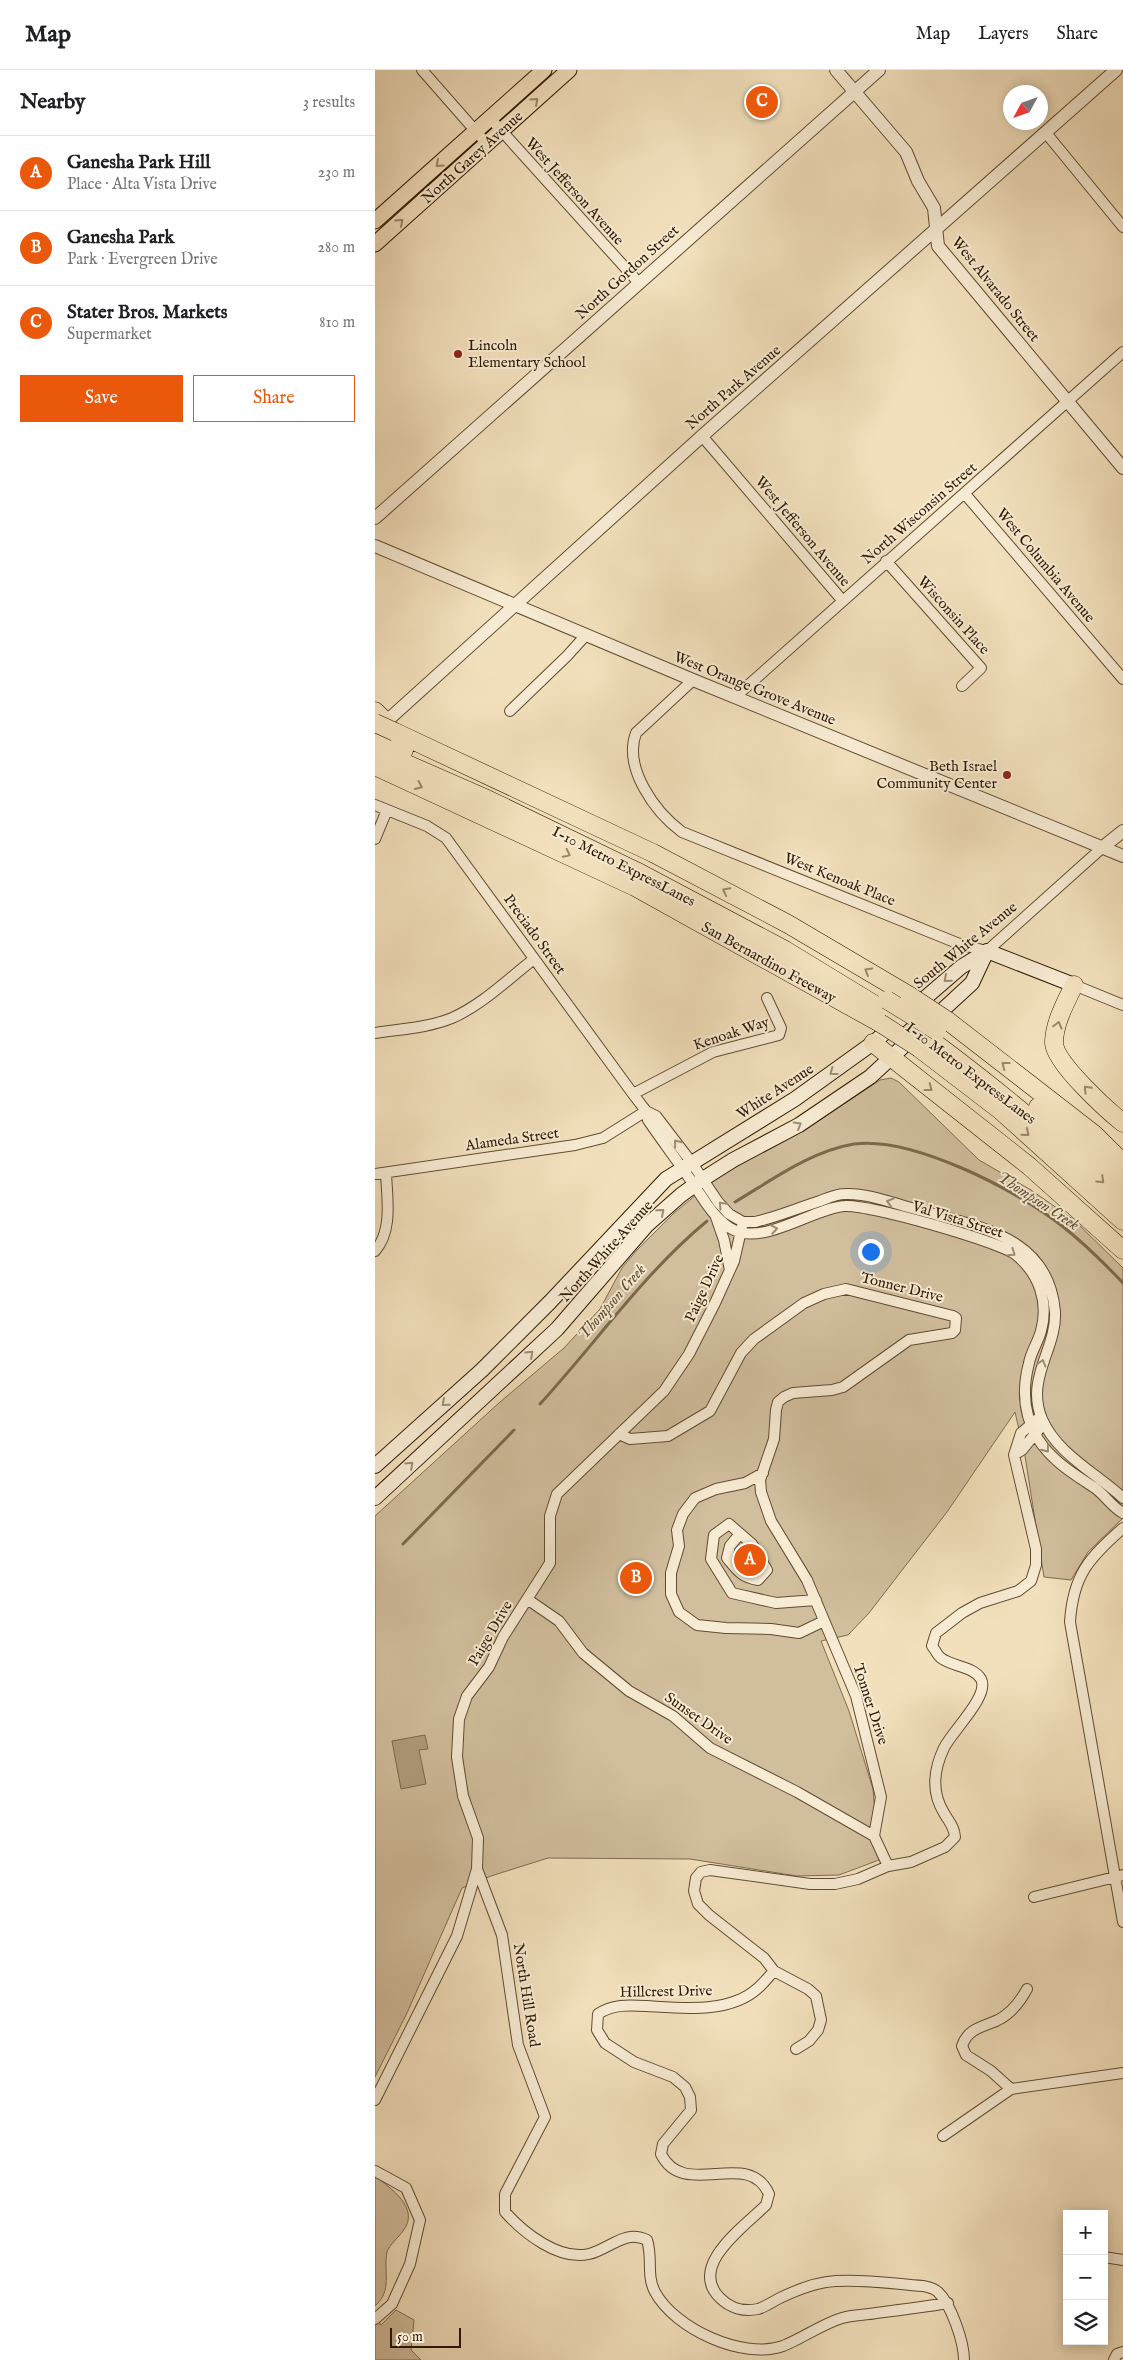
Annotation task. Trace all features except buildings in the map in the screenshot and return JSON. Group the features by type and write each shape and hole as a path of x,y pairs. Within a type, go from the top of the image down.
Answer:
{"highway":[{"path":"375,711 385,745"},
{"name":"San Bernardino Freeway","path":"375,723 385,745 635,887 933,1035 1094,1134 1123,1162"},
{"name":"San Bernardino Freeway","path":"385,745 653,853 788,924 910,996 933,1035 1000,1110 1123,1221"},
{"name":"I-10 Metro ExpressLanes","path":"385,745 555,818 669,876 851,976 886,1012 933,1035 1023,1094 1123,1184"},
{"path":"1074,985 1058,1023 1054,1044 1061,1061 1110,1113 1123,1123"},
{"name":"I-10 Metro ExpressLanes","path":"933,1035 1074,1154 1123,1202"},
{"path":"873,1044 1029,1166 1123,1250"}],"main road":[{"name":"North Garey Avenue","path":"375,221 544,70"},
{"name":"North Garey Avenue","path":"375,244 569,70"},
{"path":"987,952 1074,985"},
{"name":"South White Avenue","path":"873,1044 961,967 987,952"},
{"name":"North White Avenue","path":"375,1498 557,1329 647,1224 699,1183 733,1160 799,1125 869,1078 972,983 987,952"},
{"name":"White Avenue","path":"687,1166 795,1100 873,1044"},
{"name":"North White Avenue","path":"375,1466 482,1370 550,1302 666,1179 687,1166"}],"street":[{"path":"422,70 487,144"},
{"name":"West Alvarado Street","path":"836,70 906,152 918,181 934,208 938,246 1123,468"},
{"name":"North Gordon Street","path":"375,518 879,70"},
{"name":"North Park Avenue","path":"375,731 702,436 1116,70"},
{"name":"West Jefferson Avenue","path":"490,118 639,283"},
{"path":"1046,132 1123,227"},
{"name":"North Wisconsin Street","path":"735,697 1123,352"},
{"name":"West Jefferson Avenue","path":"702,436 842,600"},
{"name":"West Columbia Avenue","path":"965,494 1123,679"},
{"name":"West Orange Grove Avenue","path":"375,546 693,680 1123,856"},
{"name":"Wisconsin Place","path":"886,561 981,668 962,686"},
{"path":"510,711 586,635"},
{"name":"West Kenoak Place","path":"693,680 636,733 632,745 632,755 646,789 670,822 682,832 962,945 987,952"},
{"name":"Preciado Street","path":"375,806 427,826 446,838 633,1094 646,1111 656,1116 699,1183"},
{"path":"375,839 387,810"},
{"name":"South White Avenue","path":"987,952 1123,831"},
{"path":"375,1033 432,1024 452,1018 472,1006 534,959"},
{"path":"1074,985 1123,1005"},
{"name":"Kenoak Way","path":"633,1094 713,1052 779,1034 781,1028 767,998"},
{"name":"Alameda Street","path":"375,1174 575,1145 603,1138 646,1111"},
{"path":"375,1251 380,1245 388,1224 386,1173"},
{"path":"699,1183 716,1216 725,1240 730,1271"},
{"path":"699,1183 742,1227"},
{"name":"Val Vista Street","path":"742,1227 840,1194 847,1194 876,1198 930,1213 1001,1235 1016,1242 1040,1265 1049,1280 1053,1297 1055,1314 1037,1391 1043,1420 1061,1447 1123,1498"},
{"name":"Val Vista Street","path":"742,1227 776,1230 833,1207 856,1206 986,1240 1004,1248 1023,1262 1036,1280 1043,1297 1044,1318 1041,1333 1029,1361 1025,1390 1025,1403 1033,1428 1056,1460 1098,1490 1123,1513"},
{"path":"716,1216 731,1228 742,1227"},
{"name":"Paige Drive","path":"375,2100 457,1936 477,1869 478,1838 463,1796 457,1757 459,1719 467,1696 489,1667 503,1637 550,1563 550,1516 557,1494 664,1391 689,1354 730,1271 742,1227"},
{"name":"Tonner Drive","path":"619,1434 630,1439 668,1436 710,1411 741,1353 754,1339 804,1303 824,1294 846,1289 944,1313 955,1318 955,1330 952,1333 909,1340 843,1387 832,1390 793,1393 784,1396 776,1410 774,1440 760,1480 761,1492 771,1522 807,1580 856,1696 881,1797 875,1836"},
{"path":"1025,1390 1037,1391"},
{"path":"796,2049 809,2041 818,2030 821,2020 816,1996 808,1989 774,1970 764,1958 709,1915 698,1904 694,1891 696,1878 701,1872 710,1870 810,1884 835,1884 858,1879 888,1866 911,1862 945,1847 955,1837 954,1827 937,1802 935,1785 937,1765 952,1734 979,1699 983,1688 981,1679 973,1671 940,1657 932,1646 936,1633 962,1613 980,1603 1018,1591 1031,1581 1036,1565 1036,1549 1014,1454 1022,1450 1033,1428 1043,1420"},
{"path":"763,1473 745,1483 716,1489 695,1498 683,1514 677,1530 679,1546 671,1573 671,1594 679,1612 697,1625 771,1629 799,1633 825,1620"},
{"path":"739,1535 730,1546 727,1558 739,1573 747,1579 757,1580 767,1570 752,1544 739,1535 729,1524 715,1535 711,1559 732,1592 776,1604 816,1600"},
{"path":"1123,1528 1102,1547 1084,1568 1073,1594 1070,1622 1119,1876 1123,1922"},
{"name":"Sunset Drive","path":"527,1598 559,1621 583,1652 629,1691 673,1716 710,1748 797,1792 875,1836"},
{"path":"875,1836 888,1866"},
{"name":"North Hill Road","path":"477,1869 502,1935 518,2046 545,2117 505,2194 505,2212 519,2228 555,2249 574,2255 589,2254 627,2237 638,2236 647,2240 650,2250 649,2274 655,2292 667,2308 709,2338 739,2348 765,2350 783,2346 842,2318 948,2304"},
{"path":"1034,1897 1119,1876"},
{"name":"Hillcrest Drive","path":"774,1970 757,1989 734,2001 718,2005 688,2008 622,2005 607,2008 598,2014 597,2030 605,2043 634,2062 673,2077 685,2087 690,2097 691,2110 663,2144 661,2154 665,2163 676,2171 694,2175 739,2173 755,2176 765,2185 769,2194 766,2205 715,2255 710,2268 711,2283 718,2297 731,2307 746,2310 760,2309 800,2290 818,2284 837,2281 923,2286 937,2290 948,2304 964,2350 964,2360"},
{"path":"1011,2089 991,2071 966,2055 962,2046 965,2036 973,2030 999,2019 1011,2011 1019,2003 1027,1989"},
{"path":"943,2136 1011,2089 1123,2074"},
{"path":"375,2171 406,2188 420,2220 410,2264 391,2304 375,2319"},
{"path":"1108,2258 1123,2260"},
{"path":"1114,2360 1117,2354 1123,2352"}],"shaded area":[{"path":"891,1078 899,1082 979,1160 1031,1190 1074,1220 1123,1268 1123,1518 1088,1552 1071,1580 1044,1577 1025,1456 1015,1412 947,1512 869,1613 848,1635 821,1641 849,1711 873,1789 879,1860 839,1875 797,1876 690,1859 548,1858 491,1876 462,1888 407,2013 375,2077 375,1516 500,1402 564,1348 600,1309 622,1268 674,1213 718,1177 818,1121 880,1080"},
{"path":"425,1735 428,1749 419,1750 426,1784 401,1789 392,1741"},
{"path":"375,2176 401,2199 406,2207 408,2223 387,2252 386,2287 381,2300 375,2306"},
{"path":"396,2310 414,2320 411,2350 421,2360 375,2360 375,2316 381,2325"}],"waterway":[{"name":"Thompson Creek","path":"735,1202 792,1167 822,1153 854,1144 878,1144 905,1148 963,1168 1019,1197 1043,1212 1070,1233 1094,1253 1123,1283"},
{"name":"Thompson Creek","path":"540,1404 641,1286 662,1263 707,1221"},
{"name":"Thompson Creek","path":"403,1544 514,1430"}],"place":[{"name":"Stater Bros. Markets","path":"762,102"},
{"name":"Lincoln Elementary School","path":"458,354"},
{"name":"Beth Israel Community Center","path":"1007,775"},
{"name":"Ganesha Park Hill","path":"750,1560"},
{"name":"Ganesha Park","path":"636,1578"}]}
